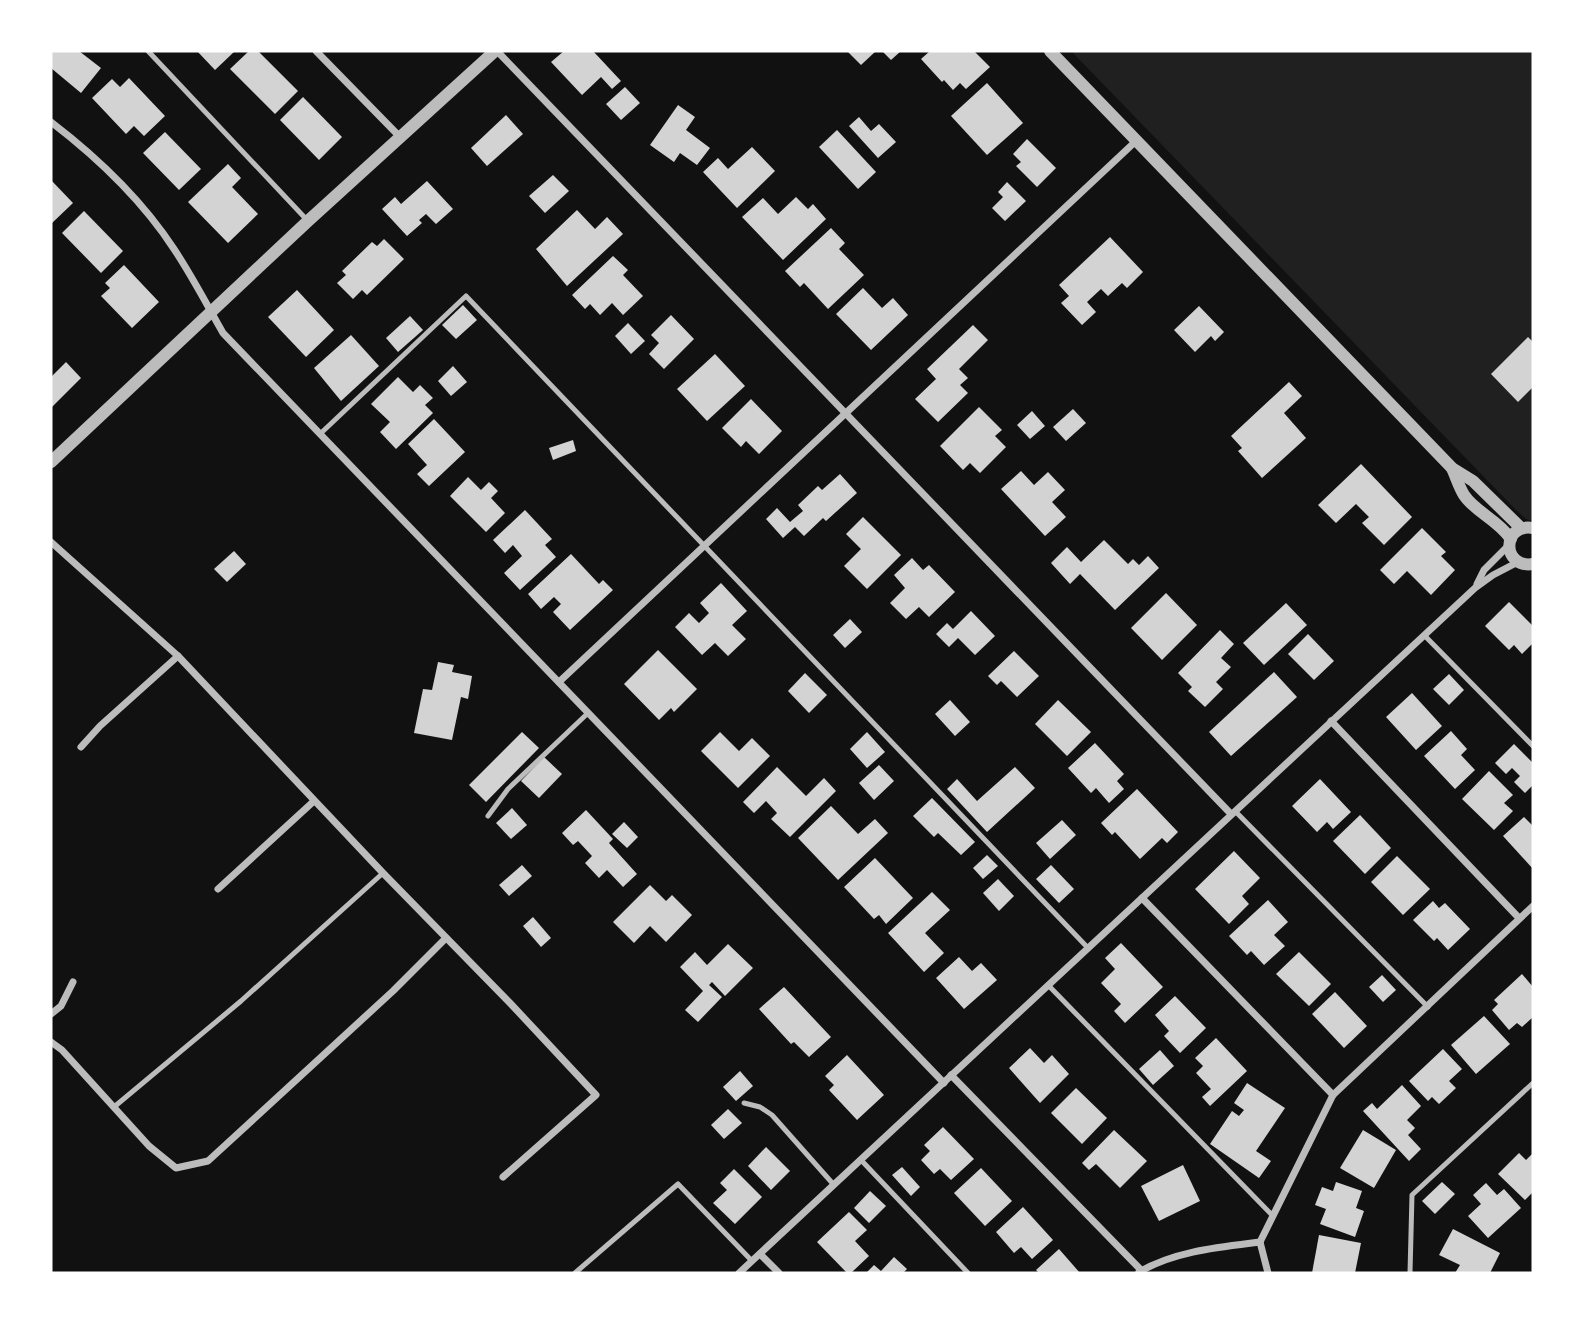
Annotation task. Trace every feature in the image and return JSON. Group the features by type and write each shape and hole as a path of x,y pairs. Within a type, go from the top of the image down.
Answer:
{"street":[{"path":"316,51 400,137"},
{"path":"51,462 308,221 496,51 1233,813"},
{"path":"1050,51 1452,468 1473,481 1527,528 1484,570 1475,587"},
{"path":"51,122 112,174 135,200 174,248 223,333 944,1083"},
{"path":"559,682 1136,141"},
{"path":"1452,468 1464,495 1474,506 1497,522 1510,542 1512,555 1529,564"},
{"path":"51,542 178,656 596,1095 503,1177"},
{"path":"739,1273 1475,587 1493,575 1529,564"},
{"path":"81,747 100,726 178,656"},
{"path":"1331,721 1520,918"},
{"path":"218,889 314,801"},
{"path":"1142,898 1333,1095"},
{"path":"1268,1273 1260,1242 1333,1095 1533,906"},
{"path":"51,1042 62,1050 149,1146 176,1168 208,1161 393,992 446,938"},
{"path":"51,1014 61,1006 72,982"},
{"path":"951,1075 1139,1272 1165,1260 1219,1247 1260,1242"},
{"path":"760,1254 779,1273"}],"lane":[{"path":"149,51 308,221"},
{"path":"320,433 466,296 1088,948"},
{"path":"1424,635 1533,746"},
{"path":"488,816 508,789 588,713"},
{"path":"1233,813 1428,1007"},
{"path":"114,1107 240,1001 383,873"},
{"path":"1048,985 1273,1216"},
{"path":"1410,1273 1412,1195 1533,1083"},
{"path":"744,1103 760,1107 772,1115 834,1185"},
{"path":"861,1160 968,1273"},
{"path":"575,1273 678,1184 752,1261"}],"shaded area":[{"path":"1071,51 1533,51 1533,521 1517,511"}],"building":[{"path":"51,51 79,51 101,68 81,93 51,68"},
{"path":"197,51 235,51 215,70"},
{"path":"249,51 258,51 298,91 275,114 230,69"},
{"path":"564,51 593,51 621,81 612,89 601,77 582,95 551,62"},
{"path":"847,51 876,51 861,65"},
{"path":"882,51 901,51 891,60"},
{"path":"930,51 974,51 990,67 966,89 960,83 953,90 921,59"},
{"path":"129,78 165,116 144,136 134,126 126,134 92,98 112,79 120,87"},
{"path":"987,83 1023,123 987,155 951,116"},
{"path":"625,87 640,103 621,120 606,104"},
{"path":"303,97 342,137 319,160 280,120"},
{"path":"678,105 695,117 686,130 710,148 697,165 680,153 674,162 650,145"},
{"path":"506,115 523,134 487,166 471,148"},
{"path":"859,117 871,131 879,124 896,142 878,158 849,126"},
{"path":"837,130 876,172 858,189 819,147"},
{"path":"165,132 201,169 179,190 143,153"},
{"path":"1027,139 1056,168 1037,187 1016,166 1021,162 1013,154"},
{"path":"752,147 775,171 737,208 703,172 718,158 728,169"},
{"path":"228,164 241,178 232,187 258,214 228,243 188,202"},
{"path":"553,175 569,191 545,213 529,196"},
{"path":"51,180 73,203 51,224"},
{"path":"427,181 453,209 436,224 426,214 419,220 422,223 407,236 382,209 395,197 401,204"},
{"path":"1007,182 1026,201 1005,221 992,208 1003,197 998,192"},
{"path":"796,197 808,209 813,204 826,219 783,260 742,217 763,198 778,214"},
{"path":"577,210 595,229 607,217 623,234 567,286 536,249"},
{"path":"84,211 123,251 101,273 62,233"},
{"path":"831,228 845,243 839,249 864,275 828,309 804,283 800,287 785,271"},
{"path":"1110,237 1143,272 1127,288 1122,283 1108,296 1101,289 1087,302 1096,312 1082,325 1061,303 1069,296 1059,285"},
{"path":"384,239 404,259 367,295 362,290 353,299 337,283 346,275 342,271 372,242 377,246"},
{"path":"613,256 628,270 623,275 643,296 623,315 612,303 600,315 590,304 585,309 572,295"},
{"path":"124,265 159,302 132,328 101,296 110,288 105,283"},
{"path":"863,288 882,308 893,298 908,315 871,350 836,314"},
{"path":"297,290 334,330 306,357 268,317"},
{"path":"463,305 477,320 456,339 442,325"},
{"path":"1199,306 1224,332 1215,341 1211,336 1195,352 1174,330"},
{"path":"671,315 694,339 664,369 649,354 659,343 651,335"},
{"path":"410,316 423,330 398,352 386,338"},
{"path":"628,323 645,341 631,354 615,336"},
{"path":"973,325 988,340 959,369 968,378 960,385 968,393 938,422 915,399 936,379 927,369"},
{"path":"351,335 379,366 341,401 314,368"},
{"path":"1528,337 1533,342 1533,387 1518,402 1491,374"},
{"path":"715,354 745,386 707,421 677,389"},
{"path":"66,362 81,378 51,408 51,374 52,376"},
{"path":"453,366 467,382 451,396 438,381"},
{"path":"398,377 413,392 420,385 433,398 425,405 433,413 396,449 380,432 390,422 371,404"},
{"path":"1289,382 1302,396 1284,413 1306,438 1262,478 1238,451 1242,448 1231,436"},
{"path":"751,399 782,431 759,454 746,441 741,447 722,428"},
{"path":"979,407 1002,430 995,436 1006,447 980,473 970,463 963,470 940,446"},
{"path":"1073,409 1086,423 1066,441 1053,427"},
{"path":"1032,411 1045,426 1030,439 1017,425"},
{"path":"434,419 465,452 429,486 417,474 427,465 408,444"},
{"path":"573,440 576,451 553,460 549,448"},
{"path":"1361,464 1412,517 1384,545 1362,523 1369,517 1356,504 1336,523 1318,505"},
{"path":"1021,471 1034,485 1048,472 1065,490 1052,502 1066,517 1045,536 1001,489"},
{"path":"840,474 857,493 826,521 823,518 804,536 795,527 783,538 766,519 777,508 790,522 803,511 798,505 818,486 822,490"},
{"path":"468,477 481,490 489,482 498,491 491,498 505,513 486,532 450,496"},
{"path":"525,510 552,539 545,545 556,557 520,590 504,573 522,556 513,545 505,553 493,540"},
{"path":"863,517 901,555 867,589 844,566 861,549 846,534"},
{"path":"1422,528 1446,552 1441,556 1455,570 1431,595 1407,571 1394,584 1380,570"},
{"path":"1104,540 1128,564 1133,559 1139,565 1148,556 1159,568 1115,610 1080,574 1070,584 1051,563 1067,547 1081,562"},
{"path":"234,551 246,564 227,582 214,569"},
{"path":"571,554 599,584 603,580 613,590 570,630 553,612 561,604 554,597 541,609 528,594"},
{"path":"912,558 923,570 929,565 955,592 929,617 919,607 906,619 890,603 905,588 894,575"},
{"path":"721,583 747,611 732,625 746,639 728,656 715,643 702,655 675,627 689,613 699,623 709,613 700,603"},
{"path":"1166,593 1197,625 1162,660 1131,628"},
{"path":"1509,602 1533,626 1533,643 1522,654 1514,645 1509,650 1485,626"},
{"path":"1286,603 1307,625 1264,665 1243,643"},
{"path":"971,611 995,636 975,655 958,638 949,647 936,634 947,623 953,629"},
{"path":"850,619 862,632 845,648 833,635"},
{"path":"1220,630 1234,644 1221,658 1231,667 1216,682 1223,689 1205,707 1188,691 1192,687 1178,673"},
{"path":"1308,634 1334,661 1314,680 1288,654"},
{"path":"658,650 697,689 674,712 671,708 659,720 624,684"},
{"path":"1014,651 1039,676 1017,697 1001,681 997,685 988,676"},
{"path":"438,662 454,665 452,672 472,676 468,699 461,697 452,740 414,733 423,689 432,690"},
{"path":"1274,672 1297,697 1231,756 1209,732"},
{"path":"805,673 827,695 809,713 788,691"},
{"path":"1449,674 1464,690 1449,705 1433,689"},
{"path":"1412,693 1442,726 1416,750 1386,717"},
{"path":"950,700 970,722 955,736 935,714"},
{"path":"1058,700 1091,732 1067,756 1035,724"},
{"path":"1451,731 1467,749 1461,755 1475,770 1455,789 1424,756"},
{"path":"522,732 539,748 486,802 469,785"},
{"path":"720,732 739,751 752,738 770,756 738,788 701,751"},
{"path":"867,732 885,752 867,768 850,749"},
{"path":"1095,743 1124,774 1117,781 1124,789 1109,803 1096,788 1091,793 1068,768"},
{"path":"1514,744 1533,763 1533,785 1525,793 1514,782 1520,776 1512,768 1506,774 1495,763"},
{"path":"544,757 562,774 539,798 521,781"},
{"path":"879,765 894,781 874,800 859,783"},
{"path":"777,767 806,796 824,778 836,791 790,837 771,819 777,813 766,801 754,813 743,802"},
{"path":"1015,767 1035,788 987,832 947,789 957,779 977,801"},
{"path":"1489,771 1513,795 1504,803 1513,811 1494,830 1462,799"},
{"path":"1320,779 1351,812 1333,829 1327,822 1317,832 1292,806"},
{"path":"1137,789 1178,832 1167,843 1162,838 1140,859 1115,832 1112,835 1101,823"},
{"path":"932,798 975,842 961,855 938,833 934,837 913,816"},
{"path":"831,806 858,834 875,819 888,833 838,880 798,838"},
{"path":"512,808 527,825 511,839 496,823"},
{"path":"586,810 613,839 609,843 637,874 623,887 607,870 599,878 585,863 592,856 578,841 573,845 562,833"},
{"path":"1360,815 1391,848 1365,874 1333,841"},
{"path":"1524,817 1533,826 1533,869 1503,836"},
{"path":"1062,820 1076,835 1050,859 1036,843"},
{"path":"624,822 638,837 627,848 612,834"},
{"path":"1234,851 1260,878 1242,896 1249,904 1229,924 1195,889"},
{"path":"987,855 998,866 983,879 973,868"},
{"path":"1397,856 1430,889 1403,915 1371,882"},
{"path":"875,858 913,898 886,924 879,915 874,919 844,887"},
{"path":"522,865 532,876 509,896 499,885"},
{"path":"1051,865 1074,889 1059,903 1036,879"},
{"path":"998,879 1014,896 999,911 983,893"},
{"path":"650,885 666,901 672,895 692,915 666,942 650,926 634,943 613,922"},
{"path":"932,892 950,910 925,933 944,953 924,972 888,933"},
{"path":"1268,900 1288,922 1274,935 1285,946 1264,965 1251,951 1247,955 1229,936"},
{"path":"1433,901 1439,908 1445,903 1470,929 1448,950 1437,938 1434,941 1413,920"},
{"path":"533,917 551,938 541,947 523,926"},
{"path":"1121,943 1163,987 1125,1023 1114,1011 1121,1004 1101,983 1115,969 1105,958"},
{"path":"728,944 753,968 725,996 712,982 709,985 722,997 698,1022 685,1010 703,991 680,967 695,952 707,965"},
{"path":"1299,952 1331,984 1309,1006 1276,974"},
{"path":"959,957 972,971 981,963 997,980 964,1009 936,978"},
{"path":"1522,974 1533,987 1533,1017 1522,1027 1517,1023 1509,1030 1492,1010 1498,1004 1494,1000"},
{"path":"1382,975 1396,990 1383,1002 1369,987"},
{"path":"784,987 831,1037 809,1057 794,1042 791,1044 759,1009"},
{"path":"1335,992 1367,1026 1344,1048 1312,1014"},
{"path":"1175,996 1206,1028 1180,1053 1164,1036 1169,1031 1155,1015"},
{"path":"1484,1016 1510,1044 1476,1074 1451,1045"},
{"path":"1216,1038 1247,1071 1210,1106 1202,1097 1211,1089 1196,1073 1203,1066 1195,1058"},
{"path":"1030,1048 1044,1063 1052,1055 1069,1074 1040,1103 1009,1068"},
{"path":"1443,1049 1462,1069 1449,1081 1456,1088 1439,1104 1432,1097 1428,1101 1409,1081"},
{"path":"1160,1050 1174,1066 1153,1085 1139,1069"},
{"path":"847,1055 884,1095 857,1120 829,1090 834,1085 825,1076"},
{"path":"740,1071 753,1086 736,1101 723,1087"},
{"path":"1247,1083 1285,1108 1256,1151 1271,1161 1259,1178 1210,1144 1232,1111 1239,1116 1244,1110 1234,1103"},
{"path":"1402,1085 1421,1106 1407,1120 1415,1128 1408,1135 1421,1149 1409,1161 1363,1111 1372,1103 1377,1109"},
{"path":"1076,1088 1107,1118 1082,1144 1051,1113"},
{"path":"728,1109 742,1123 724,1139 711,1125"},
{"path":"943,1127 974,1159 951,1180 940,1169 934,1174 921,1160 930,1151 924,1145"},
{"path":"1114,1130 1147,1161 1120,1188 1096,1164 1089,1170 1082,1163"},
{"path":"1363,1130 1396,1150 1374,1188 1340,1168"},
{"path":"766,1147 790,1171 771,1190 748,1166"},
{"path":"1519,1153 1526,1160 1533,1153 1533,1192 1525,1200 1498,1174"},
{"path":"1183,1165 1200,1201 1159,1221 1141,1186"},
{"path":"902,1167 920,1187 911,1196 892,1175"},
{"path":"981,1168 1012,1201 985,1226 954,1193"},
{"path":"734,1169 762,1197 735,1224 713,1203 727,1190 720,1183"},
{"path":"1336,1182 1362,1191 1356,1208 1364,1211 1355,1237 1320,1224 1326,1209 1315,1205 1322,1187 1333,1191"},
{"path":"1442,1182 1455,1194 1435,1214 1422,1201"},
{"path":"1486,1183 1497,1195 1504,1189 1521,1208 1488,1238 1468,1216 1481,1204 1473,1195"},
{"path":"870,1191 886,1206 869,1223 854,1208"},
{"path":"1023,1207 1053,1240 1032,1259 1021,1247 1014,1253 996,1232"},
{"path":"849,1212 867,1230 855,1241 869,1256 851,1273 847,1273 817,1242"},
{"path":"1453,1229 1500,1253 1490,1273 1455,1273 1460,1265 1439,1255"},
{"path":"1319,1235 1361,1243 1355,1273 1312,1273"},
{"path":"1059,1249 1080,1273 1039,1273 1036,1270"},
{"path":"894,1257 907,1269 903,1273 866,1273 874,1265 881,1271"}]}
